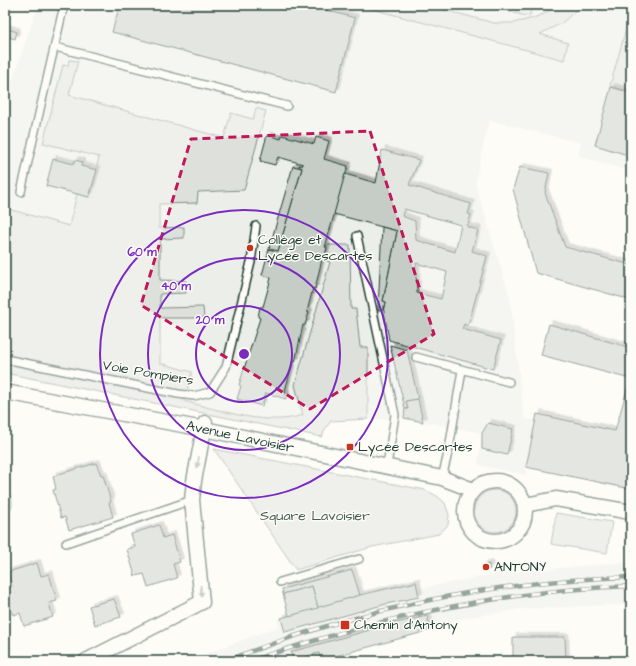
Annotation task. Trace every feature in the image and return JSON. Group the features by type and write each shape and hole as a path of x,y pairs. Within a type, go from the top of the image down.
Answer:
{"street":[{"name":"Avenue Lavoisier","path":"5,392 204,426 442,478 474,490"},
{"path":"86,661 202,602 192,500 204,426"},
{"path":"485,482 505,482 518,492 524,505 524,518 518,530 504,540 487,540 472,531 465,516 467,499 474,490 485,482"},
{"path":"524,505 556,499 631,512"}],"lane":[{"path":"21,192 64,5"},
{"path":"55,47 287,106"},
{"name":"Voie Pompiers","path":"5,359 178,394 194,396 210,392 226,367 251,262 256,226"},
{"path":"357,236 395,415 388,459"},
{"path":"416,357 509,382"},
{"path":"442,478 462,370"},
{"path":"66,543 192,500"},
{"path":"280,582 359,559"}],"highlighted area":[{"path":"370,131 434,334 310,409 141,305 191,139"}],"shaded area":[{"name":"Collège et Lycée Descartes","path":"38,5 631,5 631,171 578,156 581,143 489,120 475,183 510,298 524,418 536,421 525,475 478,465 482,433 404,418 332,421 325,429 322,437 5,373 5,102"},
{"path":"631,562 631,604 521,609 457,619 430,625 431,630 315,661 188,661 279,626 277,620 289,615 282,589 352,570 360,595 416,582 418,589 500,573"}],"green space":[{"path":"357,5 426,5 494,23 513,23 544,14 556,5 582,5 562,23 540,34 568,43 564,60"},
{"path":"485,5 533,5 529,17"},
{"path":"627,25 631,26 631,92 610,86"},
{"path":"69,60 78,61 69,95 224,138 231,113 253,119 256,108 266,111 244,190 198,192 197,203 159,204 159,228 184,227 184,238 160,239 160,280 186,281 186,293 160,294 160,308 203,307 204,318 160,318 160,363 192,372 184,401 228,413 259,418 289,418 303,415 295,385 330,262 324,260 327,248 325,247 326,245 350,245 351,309 356,309 360,347 368,347 368,419 331,421 325,429 322,437 5,373 5,198 10,200 8,209 69,226 77,194 90,197 99,157 43,143 63,65 68,66"},
{"name":"Square Lavoisier","path":"214,449 425,490 437,496 445,503 449,515 448,525 439,534 372,547 296,570"},
{"path":"491,490 499,490 507,493 513,499 516,511 513,523 507,529 499,532 491,532 483,529 477,523 474,515 474,507 477,499 483,493"},
{"path":"5,492 12,498 12,507 5,514"},
{"path":"556,513 612,522 607,553 551,544"}],"building":[{"path":"111,5 307,5 355,18 336,92 112,32 119,8"},
{"path":"5,28 17,32 15,39 5,36"},
{"path":"611,87 631,93 631,156 595,145"},
{"path":"267,135 281,139 282,135 314,144 316,137 329,141 324,159 348,166 325,247 327,247 324,260 322,259 315,289 313,288 307,312 309,312 305,325 303,325 295,362 293,361 285,391 286,399 266,393 262,406 237,399 241,386 239,385 260,318 258,317 260,307 263,307 271,278 262,275 269,249 278,251 302,168 299,167 299,165 302,166 303,164 278,157 275,165 260,161"},
{"path":"382,150 419,160 409,185 471,204 468,214 471,215 467,227 478,230 472,251 487,256 468,326 464,324 462,329 501,340 493,369 389,340 383,306 385,307 386,302 383,301 397,231 334,214 345,174 376,183","holes":["404,209 461,225 455,252 416,240 415,221 402,216","416,263 447,272 441,299 417,293"]},
{"path":"53,159 74,164 75,160 82,162 81,166 97,170 89,197 46,186"},
{"path":"293,166 302,168 278,251 269,249"},
{"path":"520,167 549,173 545,193 565,247 631,265 631,300 536,273 513,189"},
{"path":"382,227 397,231 383,301 386,302 385,307 383,306 383,310 378,310"},
{"path":"549,324 631,348 631,489 526,467 537,414 615,431 630,379 541,355"},
{"path":"390,345 407,350 418,399 406,401 408,409 405,409"},
{"path":"418,399 423,422 404,418 405,409 408,409 406,401"},
{"path":"488,423 513,429 507,455 482,449 482,433"},
{"path":"96,463 101,475 103,475 111,502 109,503 113,517 69,530 65,517 61,518 53,490 56,489 53,476"},
{"path":"159,525 163,538 172,535 180,562 173,564 177,578 148,587 144,574 135,576 127,549 135,547 131,534"},
{"path":"37,563 41,576 49,574 57,601 49,603 53,617 24,626 20,613 13,615 5,591 5,588 12,586 8,572"},
{"name":"ANTONY","path":"489,564 490,569 483,570 482,566"},
{"path":"352,570 360,595 318,608 312,586 283,594 282,589"},
{"path":"416,582 419,597 386,604 285,632 281,618 360,595"},
{"name":"Chemin d'Antony","path":"312,586 318,608 289,616 283,594"},
{"path":"114,599 121,617 95,625 89,606"},
{"path":"427,616 431,630 321,660 319,653 293,660 291,652 391,624"},
{"path":"513,637 565,637 566,661 513,661"},
{"path":"319,653 321,660 293,661 293,660"}],"railway":[{"path":"226,661 324,627 425,601 476,591 528,584 580,579 631,577"},
{"path":"250,661 343,632 438,609 486,600 534,594 631,586"}],"place":[{"name":"Collège et Lycée Descartes","path":"250,248"},
{"name":"Lycée Descartes","path":"350,447"},
{"name":"ANTONY","path":"486,567"},
{"name":"Chemin d'Antony","path":"345,625"}]}
